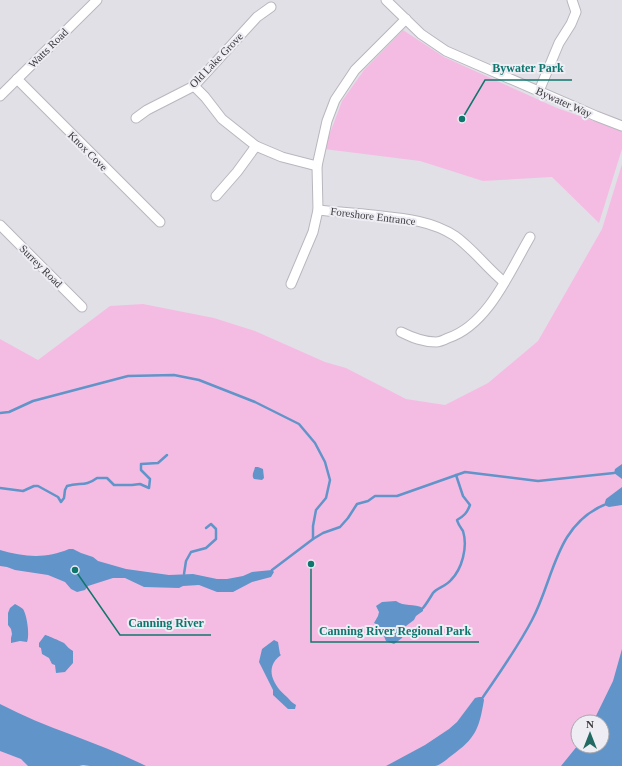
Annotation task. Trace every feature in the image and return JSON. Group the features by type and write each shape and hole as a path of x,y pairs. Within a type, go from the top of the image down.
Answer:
{"street":[{"name":"Watts Road","path":"0,96 97,0"},
{"name":"Bywater Way","path":"386,0 421,34 446,51 616,125 622,126"},
{"path":"539,91 559,43 571,24 576,12 572,0"},
{"name":"Old Lake Grove","path":"136,118 148,110 194,86 257,17 270,7"},
{"path":"291,284 313,232 318,210 317,166 327,121 335,100 355,70 406,19"},
{"name":"Knox Cove","path":"17,79 160,222"},
{"path":"194,86 205,97 222,119 256,146 282,157 317,166"},
{"path":"216,196 237,172 256,146"},
{"name":"Foreshore Entrance","path":"318,210 398,218 417,221 438,227 467,246 491,272 504,282"},
{"name":"Surrey Road","path":"0,225 82,307"},
{"path":"401,332 419,340 437,342 457,335 475,323 490,306 530,237"}],"shaded area":[{"path":"403,30 444,57 557,108 622,131 622,149 599,223 552,177 483,181 420,161 324,149 342,101 364,70"},
{"path":"622,164 622,766 0,766 0,339 38,360 110,306 143,304 214,318 255,331 325,362 346,368 406,399 445,405 488,383 538,341 602,229"}],"water":[{"path":"622,464 622,479 614,473 615,469"},
{"path":"255,467 263,469 264,478 262,480 253,478"},
{"path":"622,487 622,505 609,507 604,505 606,499"},
{"path":"73,549 93,557 98,561 126,569 169,575 193,574 217,579 227,579 243,576 252,572 272,570 274,572 271,577 252,582 233,592 217,592 199,585 183,586 179,588 144,587 125,578 113,578 88,586 85,590 77,592 71,589 65,582 48,575 0,566 0,550 18,554 43,556"},
{"path":"396,601 402,604 423,608 423,611 406,626 402,638 394,644 386,641 383,634 375,631 376,624 374,623 379,612 376,606 382,602"},
{"path":"15,604 23,609 26,616 28,626 27,642 20,641 11,643 12,634 8,625 8,613 10,608"},
{"path":"45,635 64,643 73,651 73,663 65,672 56,673 55,665 52,664 49,658 42,654 39,643"},
{"path":"274,640 278,642 281,655 273,666 272,677 282,693 296,705 295,709 288,709 273,695 273,690 259,662 262,649"},
{"path":"622,649 622,766 561,766 571,754 610,754 610,714 597,714 613,681"},
{"path":"483,697 484,700 478,726 475,732 466,744 444,762 435,766 386,766 425,745 449,729 457,722 475,698"},
{"path":"0,704 36,721 128,757 146,766 28,766 21,759 0,751"}],"waterway":[{"path":"0,413 9,412 33,401 128,376 174,375 199,380 255,402 299,424 315,443 325,462 330,480 326,498 316,510 313,526 313,539"},
{"path":"0,488 23,491 34,486 38,486 58,497 61,502 64,498 67,486 86,483 97,478 107,478 114,485 140,484 149,488 150,479 141,470 141,464 158,463 167,455"},
{"path":"272,570 313,539 323,533 340,527 357,504 368,501 375,496 397,496 465,472 538,481 614,473"},
{"path":"423,608 433,593 449,582 455,575 463,557 465,544 464,537 463,531 457,520 465,514 470,505 463,496 456,475"},
{"path":"483,697 527,630 565,540 575,526 588,514 604,505"},
{"path":"184,574 186,561 191,552 206,548 216,539 216,529 211,524 206,528"}],"place":[{"name":"Bywater Park","path":"462,119"},
{"name":"Canning River Regional Park","path":"311,564"},
{"name":"Canning River","path":"75,570"}]}
